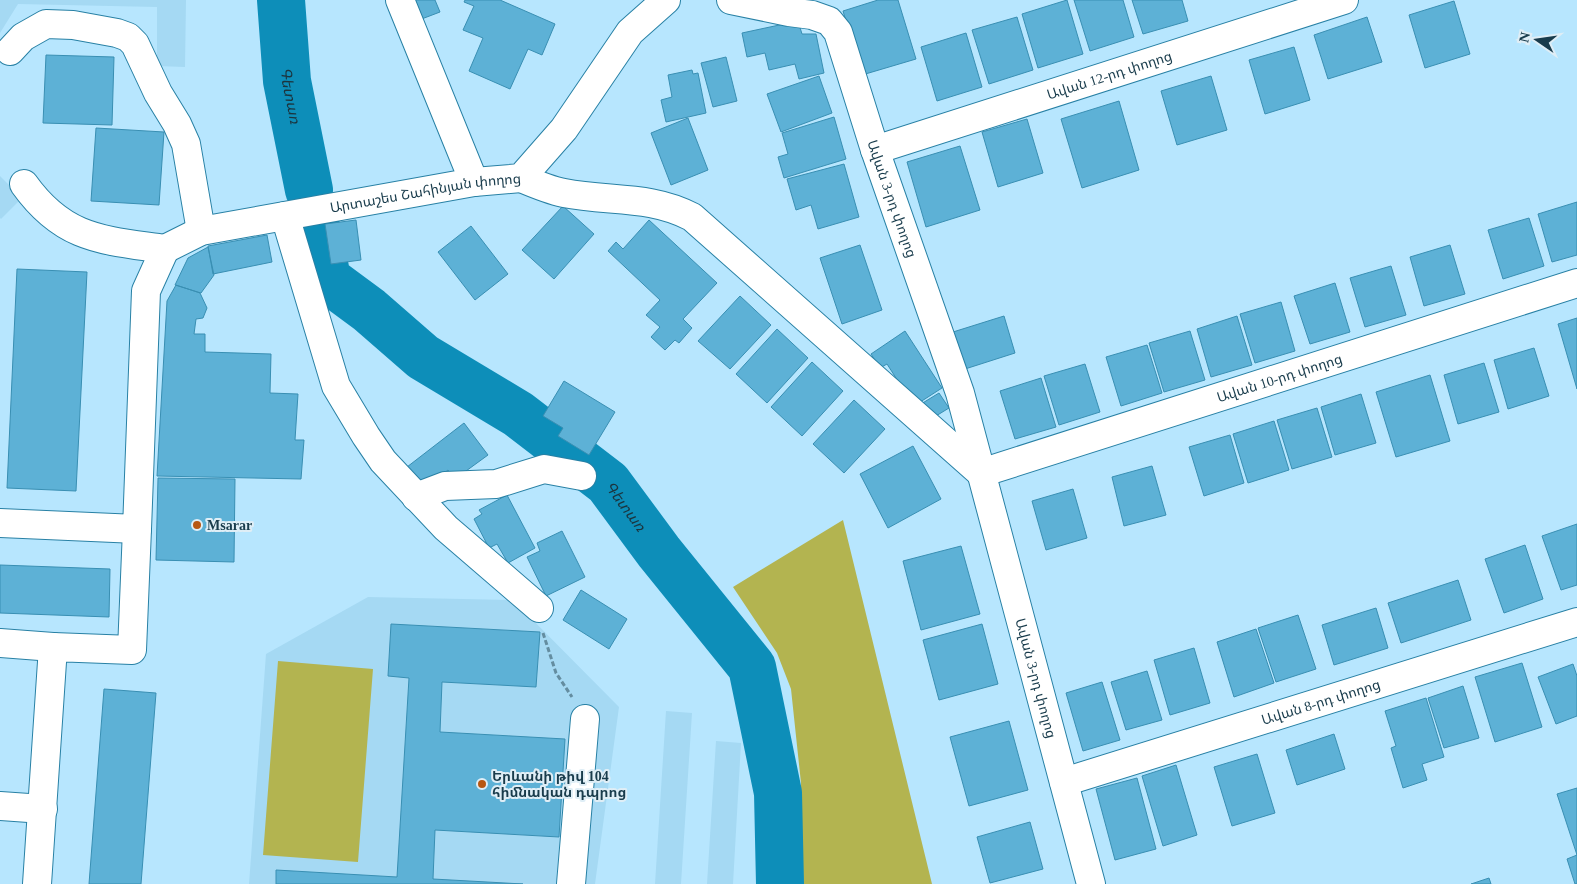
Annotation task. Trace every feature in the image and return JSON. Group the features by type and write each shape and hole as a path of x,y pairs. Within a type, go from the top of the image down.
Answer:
{"street":[{"path":"400,0 474,182"},
{"name":"Արտաշես Շահինյան փողոց","path":"165,249 201,231 474,182 521,178 564,129 630,32 666,0"},
{"name":"Ավան 3-րդ փողոց","path":"731,0 812,15 828,21 838,32 875,150 960,393 1091,884"},
{"name":"Ավան 12-րդ փողոց","path":"875,150 1344,0"},
{"path":"10,50 23,37 46,24 73,26 117,33 128,37 135,44 158,93 177,124 186,144 201,231"},
{"path":"521,178 550,190 567,194 641,200 660,204 692,217 981,474"},
{"path":"0,643 132,650 146,291 165,249 115,242 84,234 64,224 36,201 24,184"},
{"path":"285,216 336,386 366,436 383,460 446,528 539,608"},
{"name":"Ավան 10-րդ փողոց","path":"981,474 1577,283"},
{"path":"416,497 444,486 496,484 544,469 582,476"},
{"path":"0,523 137,529"},
{"name":"Ավան 8-րդ փողոց","path":"1064,782 1577,622"},
{"path":"38,884 53,646"},
{"path":"571,884 585,719"},
{"path":"0,806 43,809"}],"path":[{"path":"539,608 543,637 556,672 585,719"}],"shaded area":[{"path":"0,0 186,0 185,67 157,66 157,7 18,4 0,33"},
{"path":"0,176 22,198 1,219 0,218"},
{"path":"843,520 932,884 797,884 801,840 801,783 791,689 777,653 733,587"},
{"path":"368,597 513,600 619,707 595,884 249,884 266,654"},
{"path":"278,661 373,669 358,862 263,855"},
{"path":"666,711 692,713 681,884 655,884"},
{"path":"716,741 741,743 733,884 707,884"}],"building":[{"path":"411,0 435,0 440,12 419,20"},
{"path":"465,0 500,0 555,24 542,55 528,49 510,89 469,71 483,38 463,30 474,6 464,2"},
{"path":"878,0 898,0 916,59 862,75 843,11"},
{"path":"1067,0 1083,54 1038,68 1022,14"},
{"path":"1074,0 1123,0 1134,37 1090,51"},
{"path":"1132,0 1182,0 1188,21 1143,34"},
{"path":"1454,1 1470,54 1425,68 1409,15"},
{"path":"1017,17 1033,70 989,84 972,30"},
{"path":"1367,17 1382,62 1328,79 1314,35"},
{"path":"798,21 802,34 816,34 824,73 799,79 795,64 769,70 765,53 747,57 742,33"},
{"path":"966,33 982,87 937,101 921,47"},
{"path":"1294,47 1310,100 1265,114 1249,60"},
{"path":"46,55 114,57 112,125 43,123"},
{"path":"726,57 737,101 713,107 701,63"},
{"path":"692,70 693,74 698,73 706,113 666,122 661,100 672,97 668,75"},
{"path":"819,76 832,113 781,132 767,94"},
{"path":"1211,76 1227,130 1177,145 1161,91"},
{"path":"1119,101 1139,170 1082,188 1061,119"},
{"path":"834,117 846,159 784,178 778,157 788,154 782,133"},
{"path":"688,118 708,170 671,185 651,133"},
{"path":"1027,119 1043,173 998,187 982,132"},
{"path":"96,128 164,132 159,205 91,201"},
{"path":"960,146 980,210 926,227 907,162"},
{"path":"844,164 859,217 818,229 811,205 796,210 787,179"},
{"path":"1577,202 1577,255 1552,262 1538,214"},
{"path":"563,206 594,234 554,279 522,250"},
{"path":"1529,218 1544,266 1503,279 1488,230"},
{"path":"356,220 361,260 331,264 325,224"},
{"path":"649,220 717,283 683,319 692,328 679,343 675,340 665,350 651,337 660,327 646,315 660,300 608,251 616,242 623,249"},
{"path":"471,226 508,274 475,300 438,252"},
{"path":"267,235 272,262 213,274 208,246"},
{"path":"860,245 882,310 842,324 820,258"},
{"path":"1450,245 1465,294 1424,306 1410,257"},
{"path":"208,247 214,275 201,293 175,285 188,258"},
{"path":"1391,266 1406,315 1365,327 1350,278"},
{"path":"17,269 87,272 76,491 7,488"},
{"path":"1335,283 1350,332 1310,344 1294,296"},
{"path":"176,285 200,293 207,308 203,318 196,319 194,334 205,334 205,352 271,354 270,393 298,394 295,440 304,440 301,479 157,476 167,301"},
{"path":"740,296 771,325 730,369 698,341"},
{"path":"1281,302 1295,351 1255,363 1240,314"},
{"path":"1004,316 1015,353 965,369 953,332"},
{"path":"1237,316 1252,365 1211,377 1197,329"},
{"path":"1577,318 1577,389 1558,324"},
{"path":"777,329 808,358 767,403 736,374"},
{"path":"905,331 942,388 914,406 887,364 880,368 871,354"},
{"path":"1190,331 1205,380 1164,392 1149,343"},
{"path":"1147,345 1162,393 1121,406 1106,357"},
{"path":"1534,348 1549,396 1508,409 1494,360"},
{"path":"812,362 843,391 802,436 771,407"},
{"path":"1484,363 1499,412 1458,424 1444,375"},
{"path":"1085,364 1100,412 1059,425 1044,376"},
{"path":"1430,375 1450,441 1396,457 1376,392"},
{"path":"1041,378 1056,427 1015,439 1000,391"},
{"path":"564,381 615,412 589,455 558,436 563,428 543,416"},
{"path":"939,393 949,408 931,419 921,404"},
{"path":"1361,394 1376,443 1335,455 1321,407"},
{"path":"854,400 885,429 844,473 813,444"},
{"path":"1317,408 1332,457 1292,469 1277,420"},
{"path":"1274,421 1289,470 1248,483 1233,434"},
{"path":"464,423 488,455 455,479 448,470 423,489 407,467"},
{"path":"1230,435 1244,483 1204,496 1189,447"},
{"path":"913,446 941,499 888,528 860,474"},
{"path":"1152,466 1166,515 1124,526 1112,477"},
{"path":"158,478 235,479 234,562 156,560"},
{"path":"1073,489 1087,538 1046,550 1032,501"},
{"path":"507,495 535,548 508,563 497,544 489,548 474,519 482,514 479,510"},
{"path":"1577,524 1577,585 1561,590 1542,536"},
{"path":"562,531 585,577 546,596 527,557 540,551 537,543"},
{"path":"1525,545 1543,599 1504,613 1485,559"},
{"path":"961,546 980,614 921,630 903,561"},
{"path":"0,565 110,569 109,617 0,613"},
{"path":"1458,580 1471,620 1401,643 1388,603"},
{"path":"581,590 627,619 609,649 563,620"},
{"path":"1376,608 1388,648 1334,665 1322,625"},
{"path":"1298,615 1316,669 1276,682 1258,628"},
{"name":"Երևանի թիվ 104 հիմնական դպրոց","path":"391,624 540,632 536,687 442,682 440,732 565,739 559,837 435,830 433,879 523,884 276,884 276,870 397,877 409,678 388,676"},
{"path":"982,624 998,684 939,700 923,640"},
{"path":"1256,629 1274,683 1234,697 1217,642"},
{"path":"1194,648 1210,703 1170,715 1154,660"},
{"path":"1522,663 1542,727 1495,742 1475,677"},
{"path":"1573,664 1577,676 1577,716 1556,724 1538,677"},
{"path":"1147,671 1162,720 1126,730 1111,682"},
{"path":"1102,682 1120,740 1083,751 1066,693"},
{"path":"1463,686 1479,738 1444,748 1428,698"},
{"path":"104,689 156,693 141,884 89,884"},
{"path":"1426,698 1444,757 1422,764 1427,780 1403,788 1391,748 1396,746 1385,711"},
{"path":"1009,721 1028,790 969,806 950,737"},
{"path":"1334,734 1345,769 1297,785 1286,750"},
{"path":"1257,754 1275,813 1232,826 1214,767"},
{"path":"1176,765 1197,835 1163,846 1142,776"},
{"path":"1137,778 1156,849 1115,860 1096,789"},
{"path":"1577,788 1577,855 1557,794"},
{"path":"1030,822 1043,869 990,883 977,837"},
{"path":"1577,855 1577,884 1575,884 1567,859"},
{"path":"1489,878 1491,884 1471,884"}],"waterway":[{"name":"Գետառ","path":"281,0 287,81 309,190"},
{"name":"Գետառ","path":"318,232 327,279 369,310 423,357 518,414 608,483 659,552 752,667 778,793 780,884"}],"place":[{"name":"Msarar","path":"197,525"},
{"name":"Երևանի թիվ 104 հիմնական դպրոց","path":"482,784"}]}
